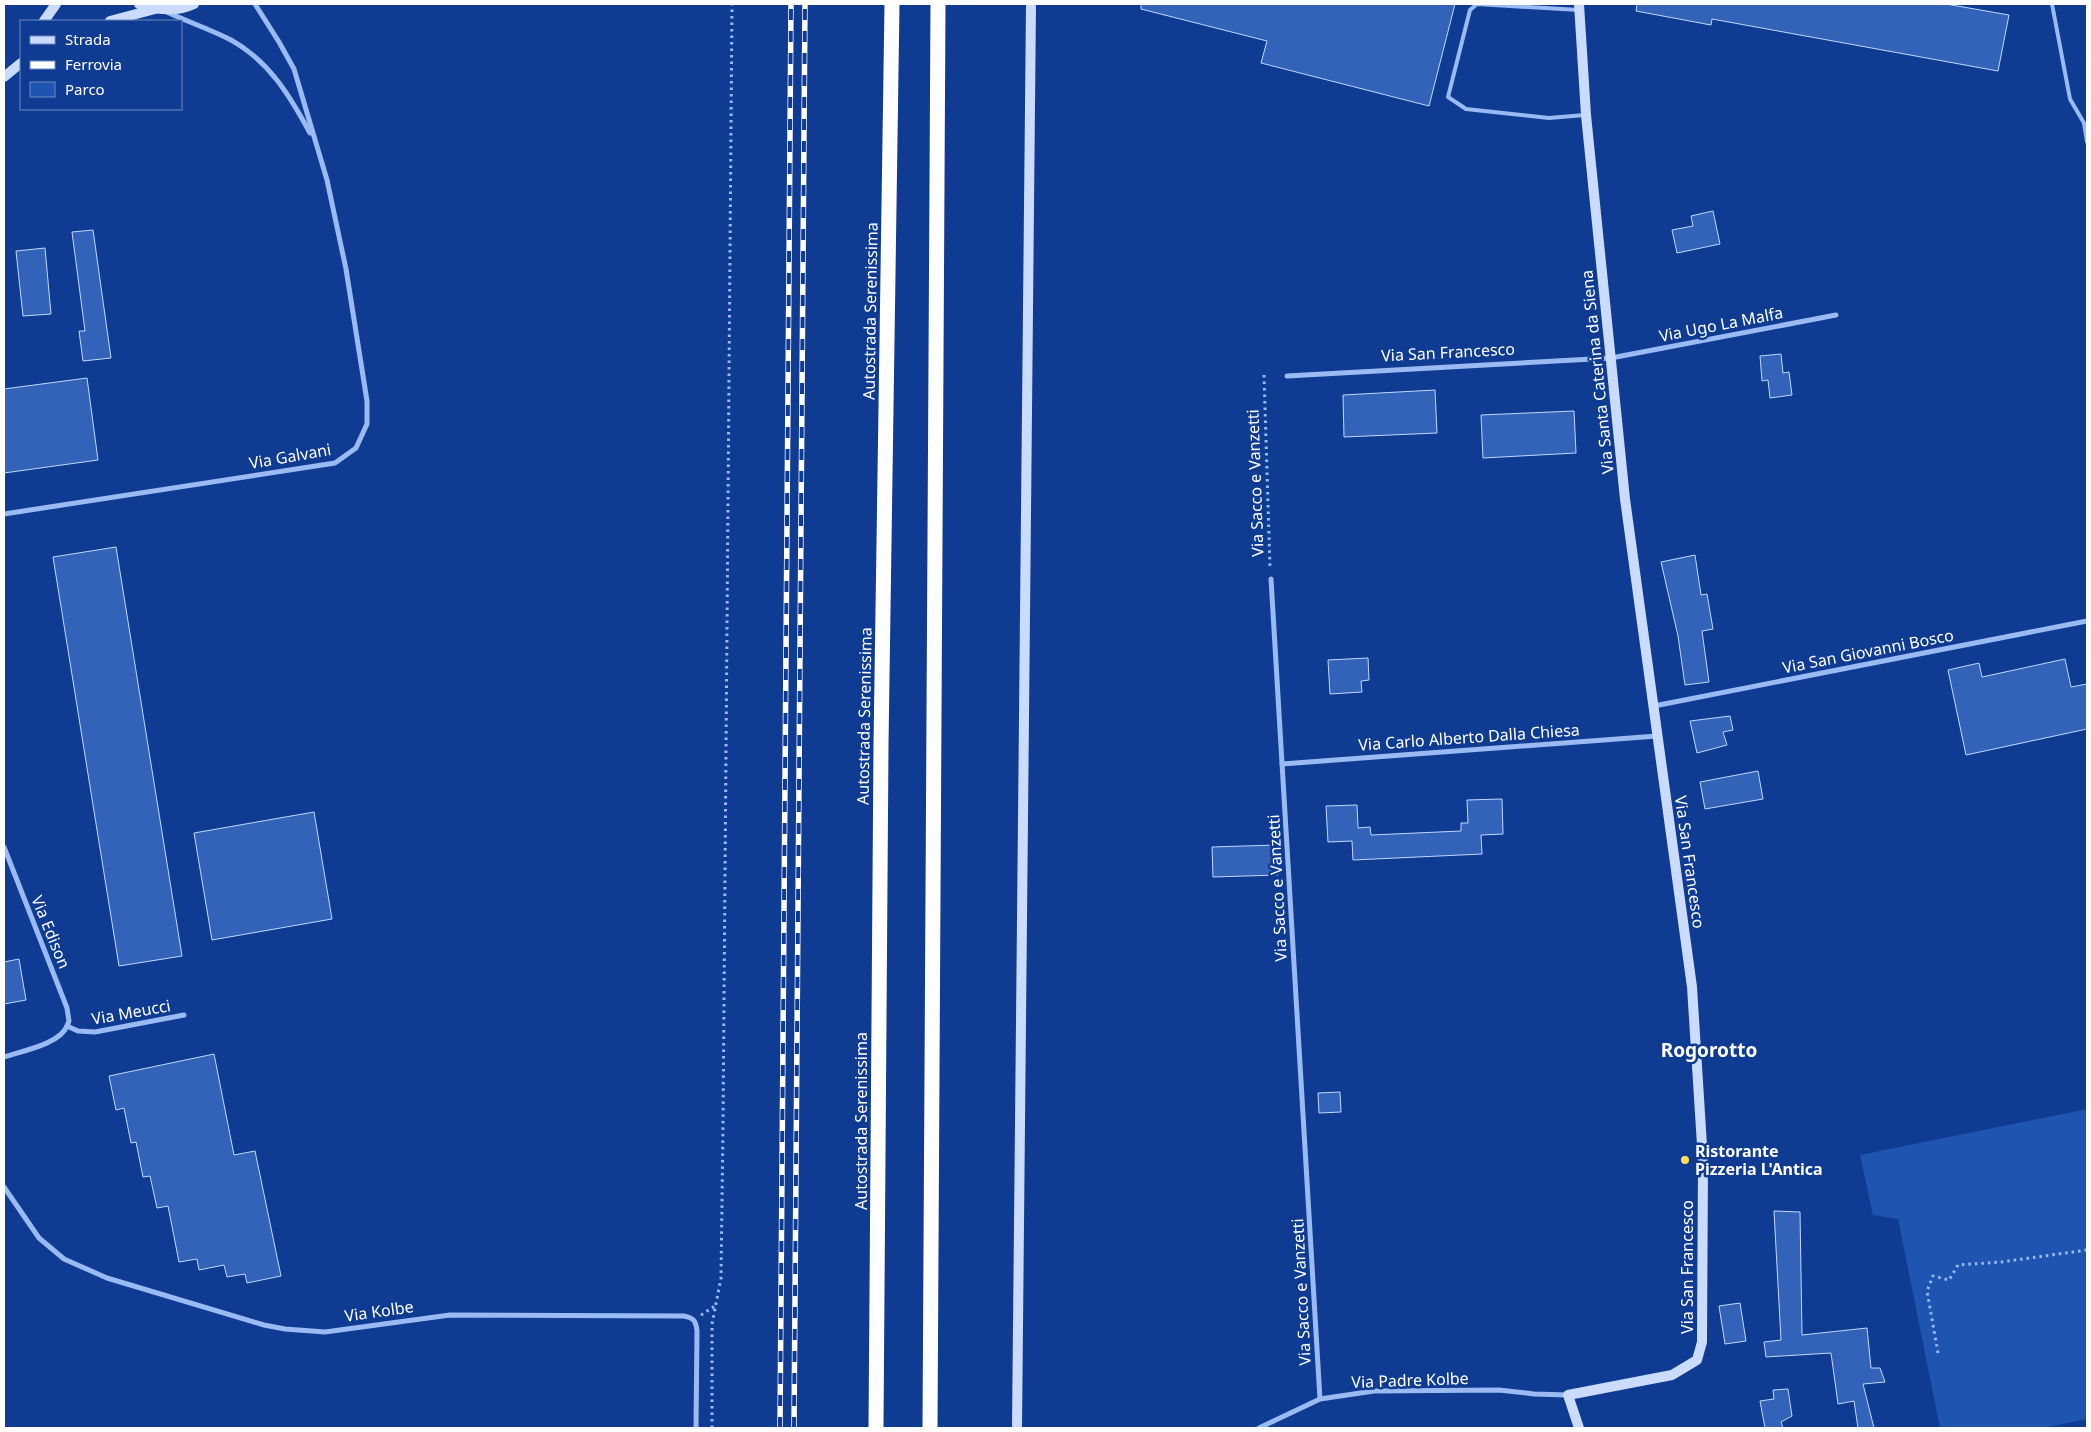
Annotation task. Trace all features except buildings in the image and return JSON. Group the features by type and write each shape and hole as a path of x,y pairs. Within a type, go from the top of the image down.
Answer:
{"highway":[{"name":"Autostrada Serenissima","path":"876,1428 881,764 892,4"},
{"path":"930,1428 938,4"}],"street":[{"path":"45,20 56,4"},
{"path":"139,4 159,9"},
{"path":"114,20 159,9 194,4"},
{"name":"Via Galvani","path":"4,514 336,463 356,448 367,424 367,401 346,269 327,180 294,69 255,4"},
{"path":"1017,1428 1032,4"},
{"name":"Via Santa Caterina da Siena","path":"1579,7 1586,115 1625,499 1657,736"},
{"name":"Via Galvani","path":"159,9 231,40 257,58 276,77 292,100 315,142"},
{"path":"4,77 18,65"},
{"name":"Via Ugo La Malfa","path":"1610,358 1836,315"},
{"name":"Via San Francesco","path":"1287,376 1610,358"},
{"name":"Via Sacco e Vanzetti","path":"1271,579 1320,1399"},
{"name":"Via San Giovanni Bosco","path":"1653,706 2087,621"},
{"name":"Via San Francesco","path":"1568,1395 1672,1376 1697,1360 1702,1342 1703,1161 1692,987 1657,736"},
{"name":"Via Carlo Alberto Dalla Chiesa","path":"1282,764 1657,736"},
{"name":"Via Edison","path":"4,847 67,1008 69,1021 67,1026"},
{"name":"Via Meucci","path":"67,1026 78,1031 95,1032 184,1015"},
{"path":"4,1057 57,1039 64,1033 67,1026"},
{"name":"Via Kolbe","path":"4,1187 39,1238 64,1259 107,1278 264,1325 326,1332 450,1315 684,1316 693,1318 696,1322 697,1331 696,1428"},
{"name":"Via Padre Kolbe","path":"1259,1428 1320,1399 1374,1391 1499,1390 1568,1395"},
{"path":"1568,1395 1579,1428"}],"lane":[{"path":"1579,7 1478,4 1470,10 1448,97 1466,110 1548,118 1586,115"},
{"path":"2052,4 2070,99 2084,123 2087,142"}],"path":[{"path":"712,1428 712,1324 721,1278 722,1211 732,4"},
{"name":"Via Sacco e Vanzetti","path":"1264,375 1271,579"},
{"path":"1938,1353 1927,1291 1933,1276 1948,1280 1958,1265 2001,1262 2087,1250"}],"green space":[{"path":"2087,1109 2087,1419 2043,1428 1940,1428 1898,1219 1873,1215 1860,1155"}],"railway":[{"path":"780,1428 791,4"},
{"path":"794,1428 805,4"}],"place":[{"name":"Ristorante Pizzeria L'Antica","path":"1685,1160"}],"district":[{"name":"Rogorotto","path":"1709,1050"}]}
